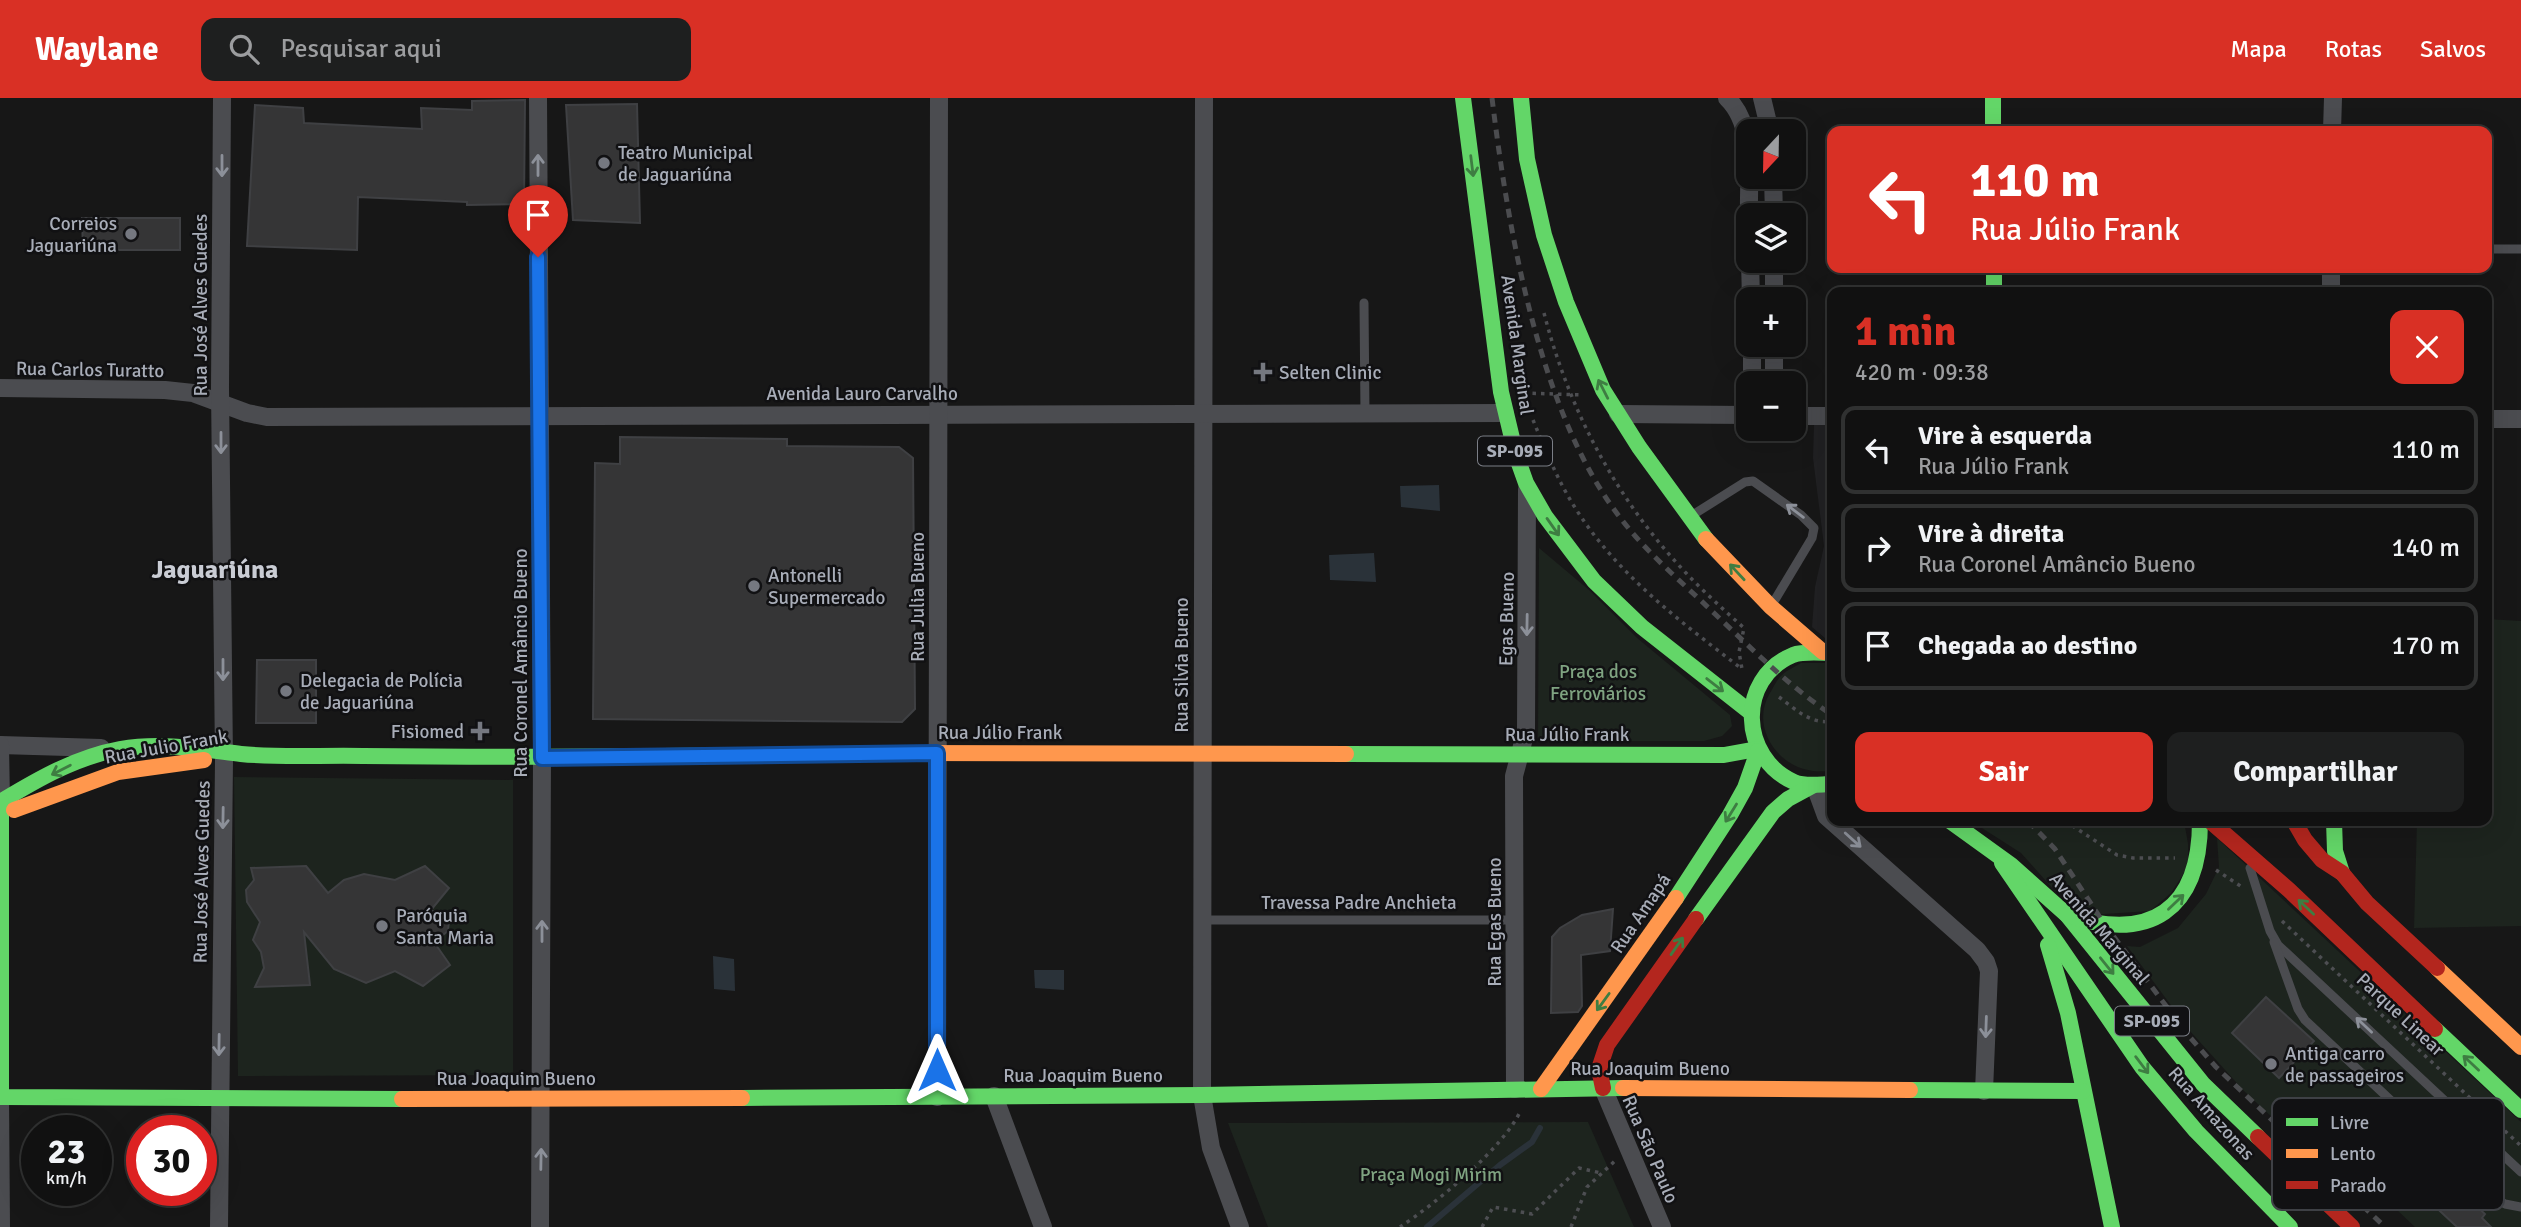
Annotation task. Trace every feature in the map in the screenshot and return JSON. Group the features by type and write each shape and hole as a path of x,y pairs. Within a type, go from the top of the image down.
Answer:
{"main road":[{"name":"Avenida Marginal","path":"1463,98 1505,413 1526,483 1545,516 1594,581 1642,627 1750,712"},
{"path":"1521,98 1527,159 1544,235 1566,302 1603,390 1702,535 1771,607 1827,652"},
{"path":"1993,98 1993,126"},
{"path":"1820,785 1796,782 1768,765 1758,750 1751,731 1750,712 1760,683 1772,668 1805,653 1827,653"},
{"path":"0,1097 0,802 80,760 120,749 161,747 223,755"},
{"name":"Rua Júlio Frank","path":"242,754 542,758 937,753 1724,755 1758,750"},
{"name":"Rua Amapá","path":"1529,1089 1658,926 1730,815 1745,788 1758,750"},
{"name":"Rua Julio Frank","path":"0,816 52,794 118,772 242,754"},
{"path":"1602,1088 1599,1069 1607,1045 1773,813 1788,799 1820,785"},
{"name":"Avenida Marginal","path":"1958,826 2021,872 2067,915 2203,1083 2272,1150"},
{"path":"2067,915 2105,925 2134,924 2154,918 2171,908 2184,895 2198,864 2202,846 2200,826"},
{"path":"2216,826 2289,890 2521,1110"},
{"path":"2297,826 2322,860 2342,873 2367,903 2521,1047"},
{"path":"2334,826 2335,851 2342,873"},
{"name":"Rua Amazonas","path":"1991,848 2142,1067 2196,1131 2272,1209"},
{"path":"2031,904 2056,965 2082,1091 2115,1224"},
{"name":"Rua Joaquim Bueno","path":"0,1097 542,1100 1202,1095 1602,1088 2082,1091"},
{"name":"Rua Amazonas","path":"2273,1210 2290,1227"},
{"name":"Avenida Marginal","path":"2334,1210 2351,1227"}],"street":[{"name":"Rua José Alves Guedes","path":"219,1227 223,755 220,403 222,98"},
{"name":"Rua Coronel Amâncio Bueno","path":"538,98 542,758 540,1227"},
{"name":"Rua Julia Bueno","path":"937,1097 939,98"},
{"name":"Rua Silvia Bueno","path":"1205,98 1202,1095 1211,1148 1240,1227"},
{"path":"1727,98 1747,137 1749,203"},
{"path":"1762,98 1767,119"},
{"path":"2332,126 2333,98"},
{"name":"Rua Carlos Turatto","path":"0,388 165,390 193,393 220,403"},
{"name":"Avenida Lauro Carvalho","path":"220,403 247,413 267,416 1505,413"},
{"path":"1618,414 1736,415"},
{"path":"1806,416 1827,416"},
{"path":"2492,419 2521,419"},
{"name":"Egas Bueno","path":"1520,755 1526,731 1526,483"},
{"path":"0,802 0,745 120,749"},
{"name":"Rua Egas Bueno","path":"1520,755 1514,776 1515,920 1529,1089"},
{"path":"1820,785 1827,817"},
{"path":"1837,826 1977,950 1986,962 1989,971 1984,1091"},
{"name":"Rua São Paulo","path":"1602,1088 1662,1227"},
{"path":"994,1096 1043,1227"},
{"path":"0,1097 1,1227"}],"lane":[{"path":"2492,249 2521,249"},
{"path":"1364,303 1365,415"},
{"path":"1689,517 1745,482 1752,481 1801,515 1814,528 1812,538 1771,607"},
{"path":"2245,851 2294,999 2305,1020 2388,1098"},
{"name":"Travessa Padre Anchieta","path":"1203,920 1515,920"},
{"path":"2270,931 2277,945 2441,1098"},
{"path":"2504,1156 2521,1172"}],"path":[{"path":"1527,405 1521,393 1595,396 1603,390"},
{"path":"1532,417 1552,466 1575,508 1616,561 1666,610 1760,683 1803,715 1821,723 1827,722"},
{"name":"Parque Linear","path":"2073,826 2118,855 2133,858 2166,856 2222,872 2263,902 2470,1098"},
{"path":"1400,1227 1425,1210 1478,1164 1516,1122 1529,1089"},
{"name":"Parque Linear","path":"2504,1130 2521,1146"},
{"path":"1571,1227 1587,1187 1629,1150"},
{"path":"1482,1227 1493,1207 1532,1214 1579,1168 1601,1173"},
{"path":"1408,1222 1412,1227"}],"shaded area":[{"path":"1814,425 1827,425 1827,640 1812,627 1815,587 1824,546 1813,458"},
{"path":"1439,485 1440,511 1401,507 1400,486"},
{"path":"1374,553 1376,582 1330,580 1329,555"},
{"path":"713,956 734,959 735,991 714,989"},
{"path":"1034,970 1064,970 1064,990 1035,988"}],"green space":[{"name":"Praça dos Ferroviários","path":"1539,548 1589,590 1637,638 1730,715 1732,726 1722,736 1704,741 1538,741"},
{"path":"2492,619 2521,621 2521,926 2414,928 2417,826 2492,826"},
{"path":"1801,663 1827,663 1827,771 1810,771 1796,766 1776,751 1769,740 1763,717 1765,705 1780,677"},
{"path":"234,777 513,780 513,1075 238,1076"},
{"path":"1979,826 2185,826 2188,867 2171,893 2150,911 2089,915 2054,890 2021,853"},
{"path":"2217,838 2495,1098 2272,1098 2272,1117 2244,1091 2190,1031 2127,946 2140,947 2178,928 2206,894 2219,867"},
{"path":"2504,1106 2521,1122 2521,1227 2415,1227 2397,1210 2504,1210"},
{"name":"Praça Mogi Mirim","path":"1588,1122 1634,1227 1268,1227 1228,1123"}],"building":[{"path":"525,100 524,204 467,205 467,202 358,197 357,250 247,246 255,105 303,108 304,123 422,129 421,108 472,110 472,101"},
{"name":"Teatro Municipal de Jaguariúna","path":"637,104 640,223 573,220 566,105"},
{"name":"Correios Jaguariúna","path":"82,218 180,218 180,250 83,250"},
{"name":"Antonelli Supermercado","path":"620,437 787,439 787,446 899,447 913,458 915,709 902,722 593,719 595,463 620,464"},
{"name":"Delegacia de Polícia de Jaguariúna","path":"257,660 316,660 316,723 256,723"},
{"name":"Paróquia Santa Maria","path":"306,866 328,893 344,880 364,874 395,880 425,866 449,888 431,910 449,920 448,931 434,942 450,965 423,986 395,971 366,983 334,969 304,932 310,985 255,987 264,968 261,952 253,940 260,922 247,902 246,890 254,880 251,868"},
{"path":"1613,909 1610,951 1581,955 1582,1006 1578,1012 1551,1013 1552,937 1560,928 1582,915"},
{"path":"2266,997 2314,1041 2279,1078 2232,1033"},
{"path":"2439,1210 2481,1210 2485,1214 2482,1218 2491,1227 2457,1227"}],"waterway":[{"path":"1427,1227 1500,1165 1532,1142 1540,1128"}],"railway":[{"path":"1492,98 1507,204 1532,319 1569,428 1593,477 1632,533 1655,557 1772,667 1827,711"},
{"path":"2033,826 2055,849 2105,925 2188,1035 2216,1067 2272,1120"},
{"path":"2367,1210 2385,1227"}],"traffic: fast":[{"path":"1463,98 1501,392 1516,455 1526,483 1545,516 1594,581 1642,627 1750,712"},
{"path":"1521,98 1527,159 1544,235 1566,302 1603,390 1639,447 1706,539"},
{"path":"1993,98 1993,126"},
{"path":"1994,273 1994,287"},
{"path":"1827,653 1797,654 1774,666 1754,699 1752,718 1755,738 1763,755 1776,771 1798,784 1827,784"},
{"path":"0,802 43,777 88,757 120,749 151,746 287,756 567,757 908,753"},
{"path":"1346,754 1724,755 1757,749"},
{"path":"1676,898 1730,815 1745,788 1758,751"},
{"path":"1696,919 1773,812 1788,799 1812,786"},
{"path":"1,802 1,1097 402,1099"},
{"path":"1957,826 2011,865 2067,915 2203,1084 2258,1137"},
{"path":"2067,915 2097,923 2123,925 2146,921 2165,912 2180,897 2191,877 2198,852 2200,826"},
{"path":"2334,826 2335,851 2342,873"},
{"path":"2002,863 2142,1067 2196,1131 2272,1209"},
{"path":"2048,945 2068,1013 2112,1227"},
{"path":"2435,1029 2521,1110"},
{"path":"742,1098 1202,1095 1623,1088"},
{"path":"1910,1090 2083,1091"},
{"path":"2273,1210 2290,1227"}],"traffic: slow":[{"path":"1706,539 1771,607 1823,652"},
{"path":"908,753 1346,754"},
{"path":"14,810 118,772 204,760"},
{"path":"1541,1089 1676,898"},
{"path":"2437,968 2521,1047"},
{"path":"1623,1088 1910,1090"},
{"path":"402,1099 742,1098"}],"traffic: jam":[{"path":"2216,826 2289,890 2435,1029"},
{"path":"2297,826 2322,860 2342,873 2367,903 2437,968"},
{"path":"1603,1088 1599,1069 1607,1045 1696,919"},
{"path":"2258,1137 2272,1150"},
{"path":"2334,1210 2352,1227"}],"place":[{"name":"Teatro Municipal de Jaguariúna","path":"604,163"},
{"name":"Correios Jaguariúna","path":"131,234"},
{"name":"Selten Clinic","path":"1263,372"},
{"name":"Antonelli Supermercado","path":"754,586"},
{"name":"Delegacia de Polícia de Jaguariúna","path":"286,691"},
{"name":"Fisiomed","path":"480,731"},
{"name":"Paróquia Santa Maria","path":"382,926"},
{"name":"Antiga carro de passageiros","path":"2271,1064"}],"district":[{"name":"Jaguariúna","path":"215,569"}],"route":[{"path":"538,257 542,758 937,753 937,1070"}]}
